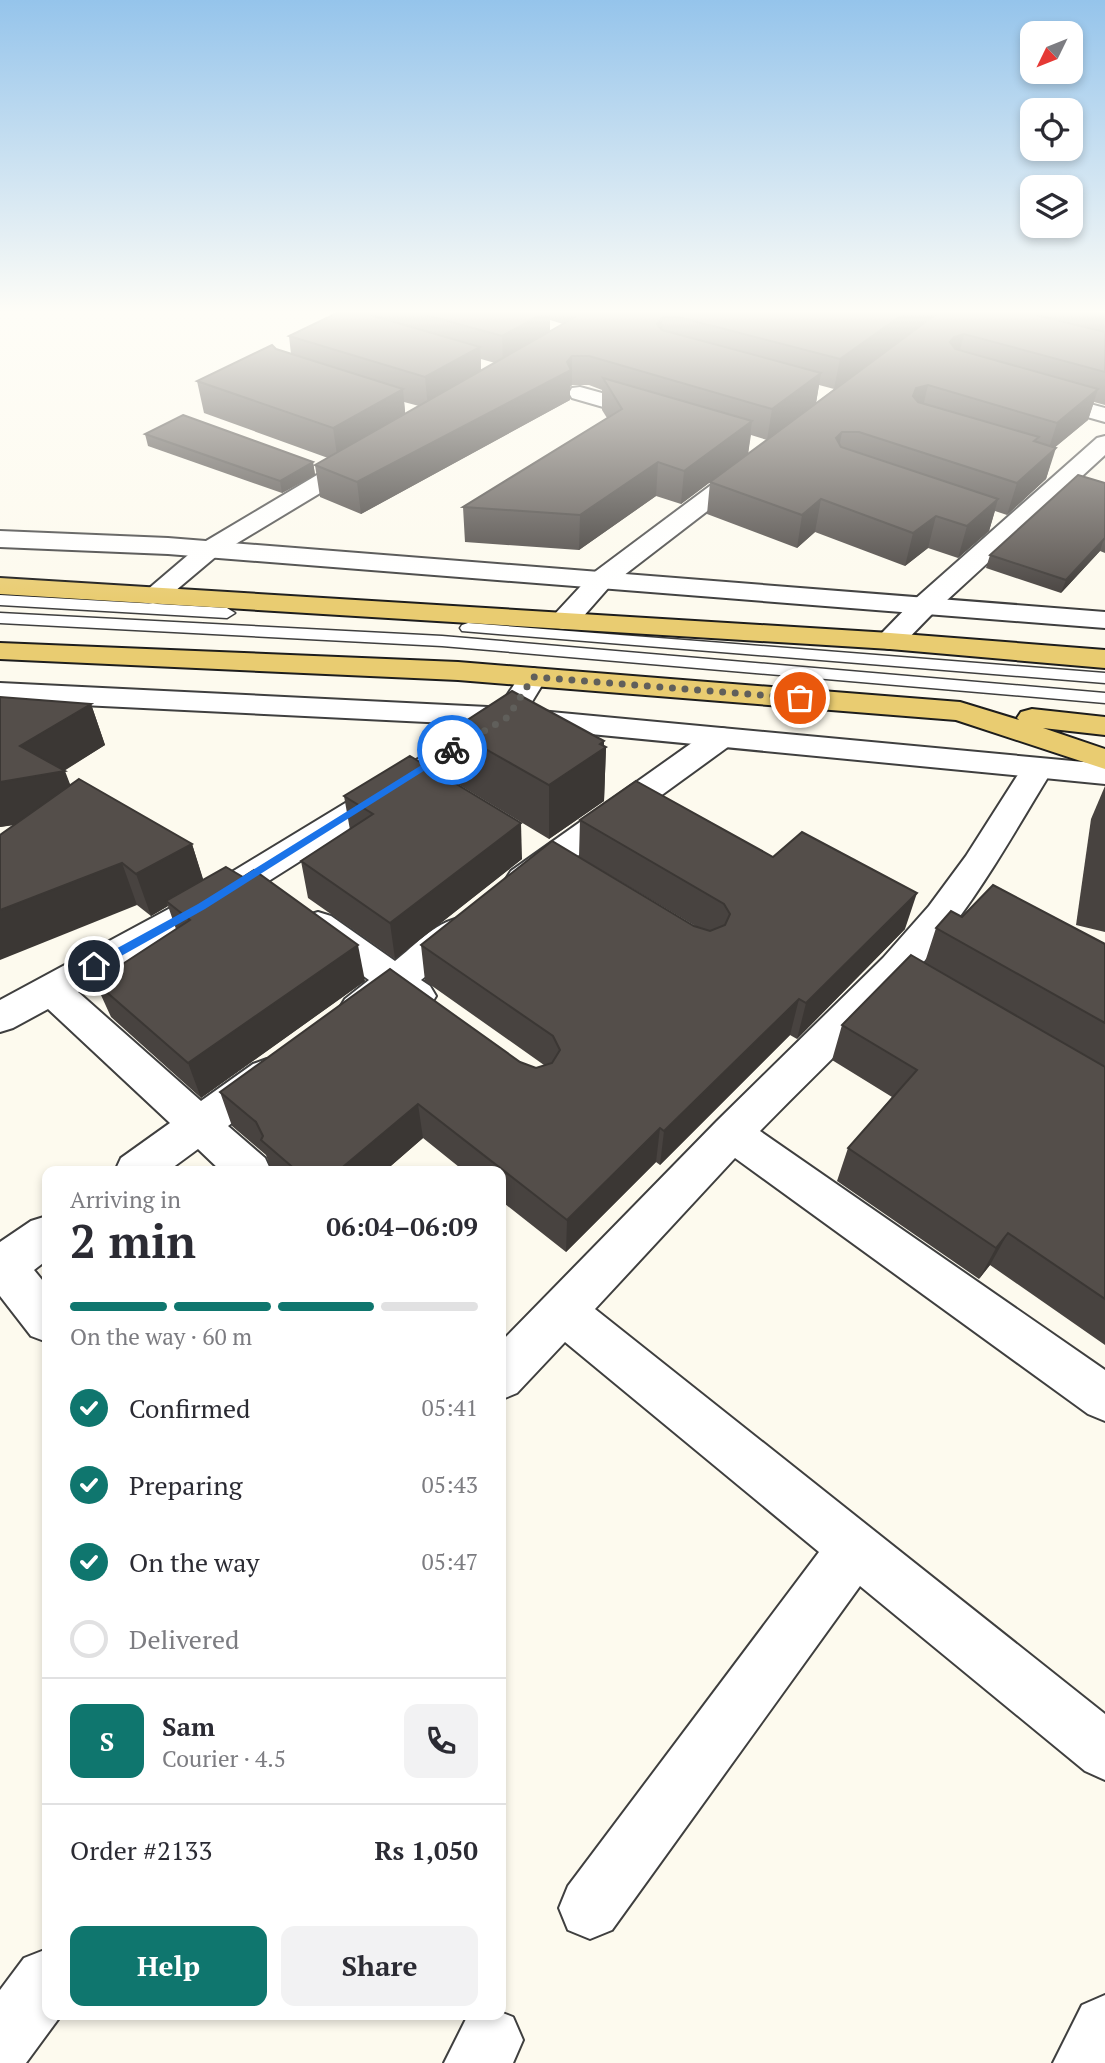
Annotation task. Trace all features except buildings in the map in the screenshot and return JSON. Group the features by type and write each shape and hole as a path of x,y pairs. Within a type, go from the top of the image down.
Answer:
{"main road":[{"path":"0,586 890,641 1105,659"},
{"path":"0,651 444,670 960,711 1105,726"},
{"path":"960,711 1105,759"}],"street":[{"path":"630,408 669,420"},
{"path":"1082,408 1105,415"},
{"path":"890,641 924,606 1105,443"},
{"path":"153,596 210,549 383,446"},
{"path":"564,621 601,580 772,451"},
{"path":"313,463 338,472"},
{"path":"1047,464 1073,472"},
{"path":"981,518 1011,527"},
{"path":"0,539 122,542 1105,620"},
{"path":"0,1018 201,907 508,717 533,677"},
{"path":"0,692 508,717 1105,774"},
{"path":"330,1029 396,981 494,903 539,851 721,737"},
{"path":"506,1371 732,1133 896,968 949,905 1037,769"},
{"path":"412,774 447,795"},
{"path":"539,851 586,879"},
{"path":"250,876 440,1012"},
{"path":"896,968 931,988"},
{"path":"51,990 244,1166"},
{"path":"143,1166 298,1053"},
{"path":"732,1133 1105,1398"},
{"path":"42,1238 2,1264 42,1315"},
{"path":"563,1312 1105,1751"},
{"path":"590,1908 855,1548"},
{"path":"0,2043 42,1988"},
{"path":"1086,2063 1105,2028"}],"lane":[{"path":"0,600 584,635 1105,678"},
{"path":"0,618 442,641 1105,698"}],"way so far":[{"path":"452,750 508,717 533,677 800,698"}],"route":[{"path":"94,966 201,907 452,750"}]}
